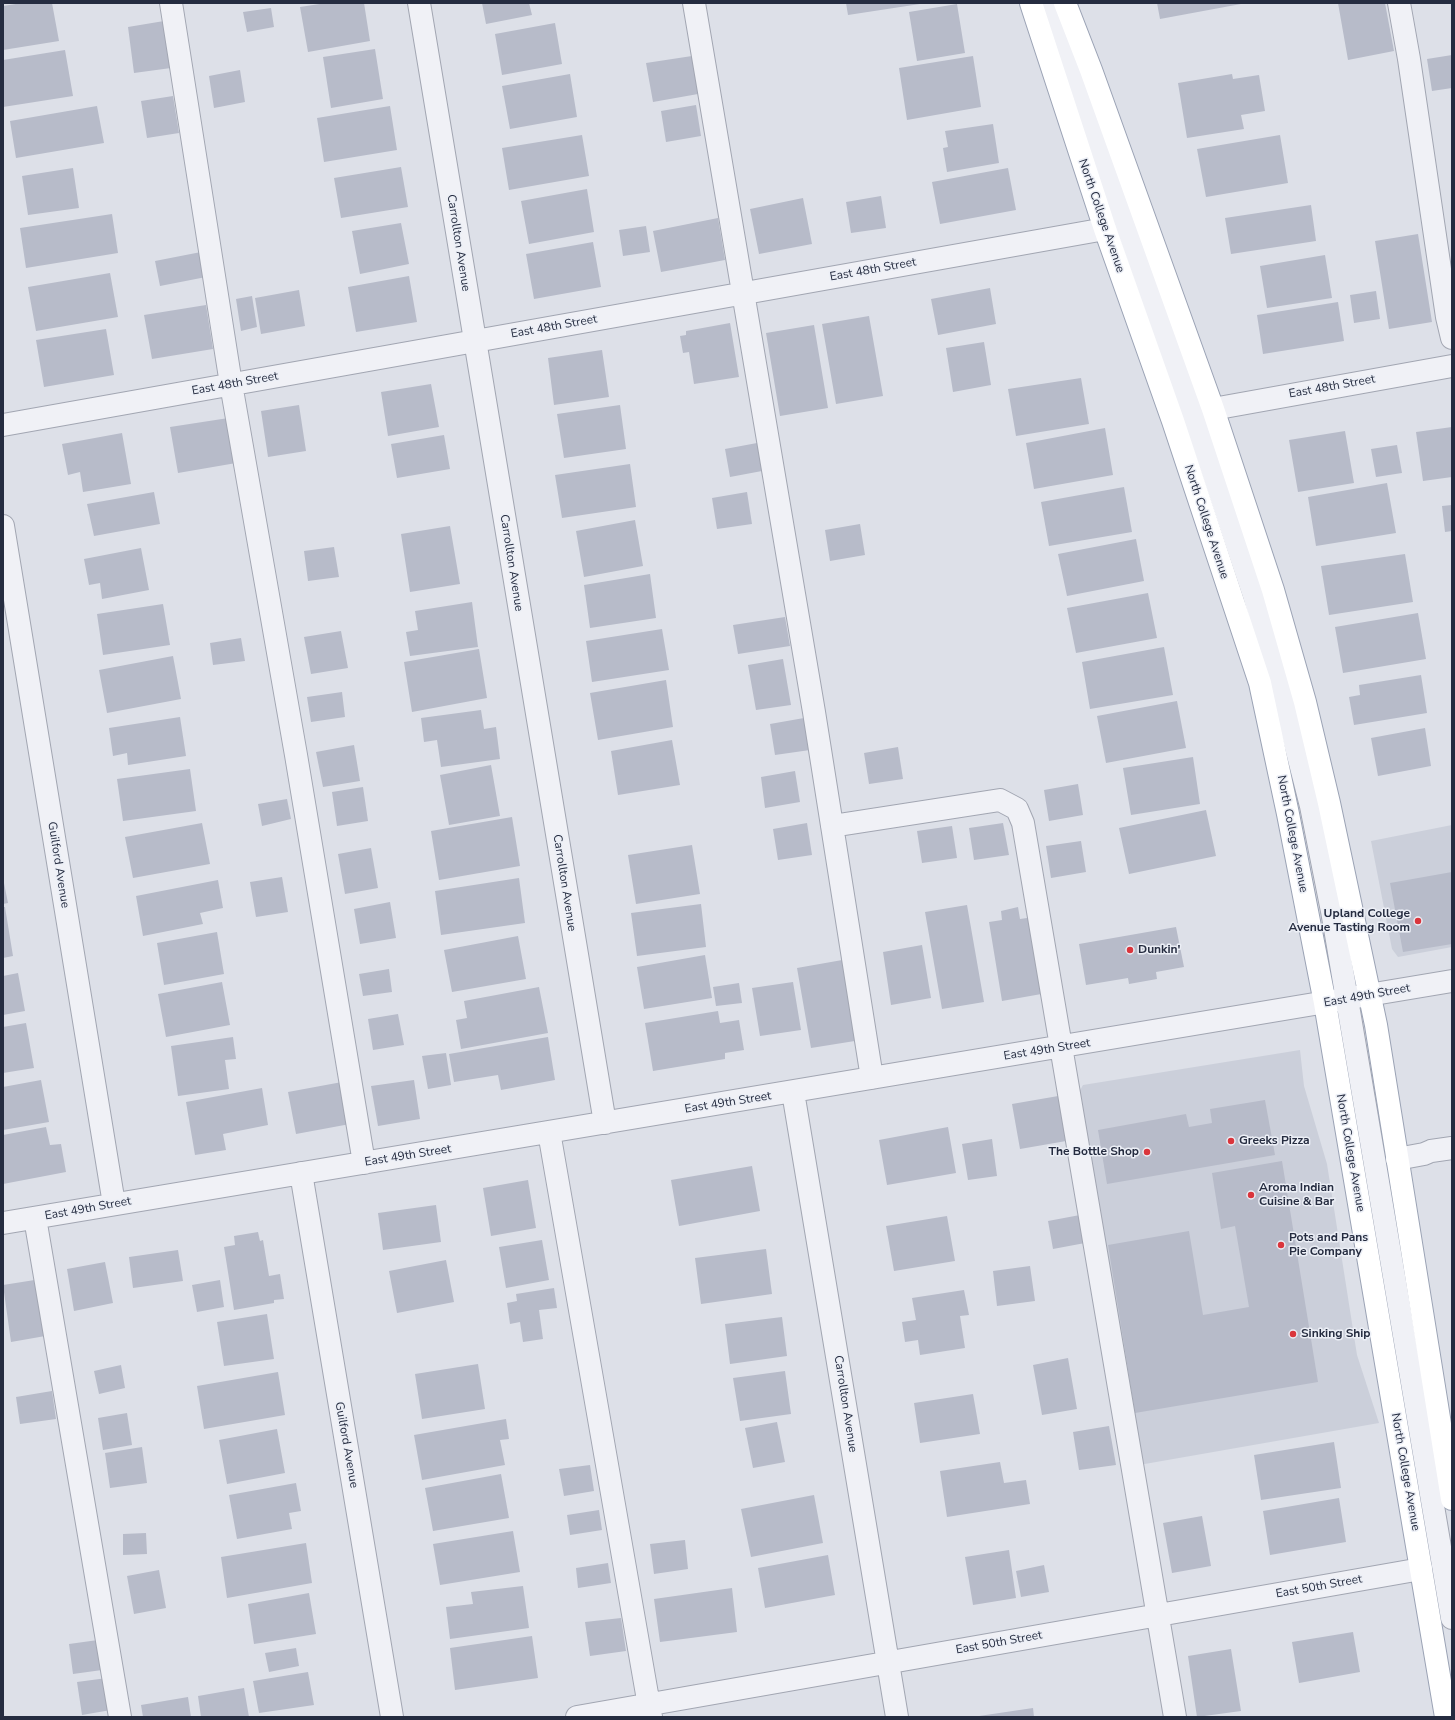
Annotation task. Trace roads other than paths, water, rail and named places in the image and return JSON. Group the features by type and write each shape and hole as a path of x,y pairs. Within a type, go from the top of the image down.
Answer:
{"main road":[{"name":"North College Avenue","path":"1031,3 1105,229 1173,421 1260,683 1288,814 1325,1004 1446,1717"},
{"path":"1065,3 1091,70 1213,409 1273,590 1305,702 1331,811 1370,996 1452,1499"}],"street":[{"path":"171,3 231,384 296,756 364,1163"},
{"name":"Carrollton Avenue","path":"419,3 605,1123"},
{"path":"694,3 832,826 872,1078"},
{"name":"North College Avenue","path":"1048,3 1193,414 1254,595 1283,696 1311,806 1332,911 1452,1618"},
{"path":"1399,3 1409,59 1446,309 1452,338"},
{"name":"East 48th Street","path":"3,425 1105,229"},
{"name":"East 48th Street","path":"1213,409 1452,366"},
{"name":"Guilford Avenue","path":"3,526 114,1204"},
{"path":"832,826 1000,800 1017,809 1023,823 1116,1378 1175,1717"},
{"name":"East 49th Street","path":"3,1223 1325,1004 1452,981"},
{"name":"Carrollton Avenue","path":"793,1092 897,1717"},
{"path":"550,1132 650,1711"},
{"path":"1397,1159 1452,1148"},
{"name":"Guilford Avenue","path":"301,1173 392,1717"},
{"path":"35,1218 120,1717"},
{"name":"East 50th Street","path":"577,1717 650,1711 888,1662 1421,1569"}],"place":[{"name":"Upland College Avenue Tasting Room","path":"1418,921"},
{"name":"Dunkin'","path":"1130,950"},
{"name":"Greeks Pizza","path":"1231,1141"},
{"name":"The Bottle Shop","path":"1147,1152"},
{"name":"Aroma Indian Cuisine & Bar","path":"1251,1195"},
{"name":"Pots and Pans Pie Company","path":"1281,1245"},
{"name":"Sinking Ship","path":"1293,1334"}]}
